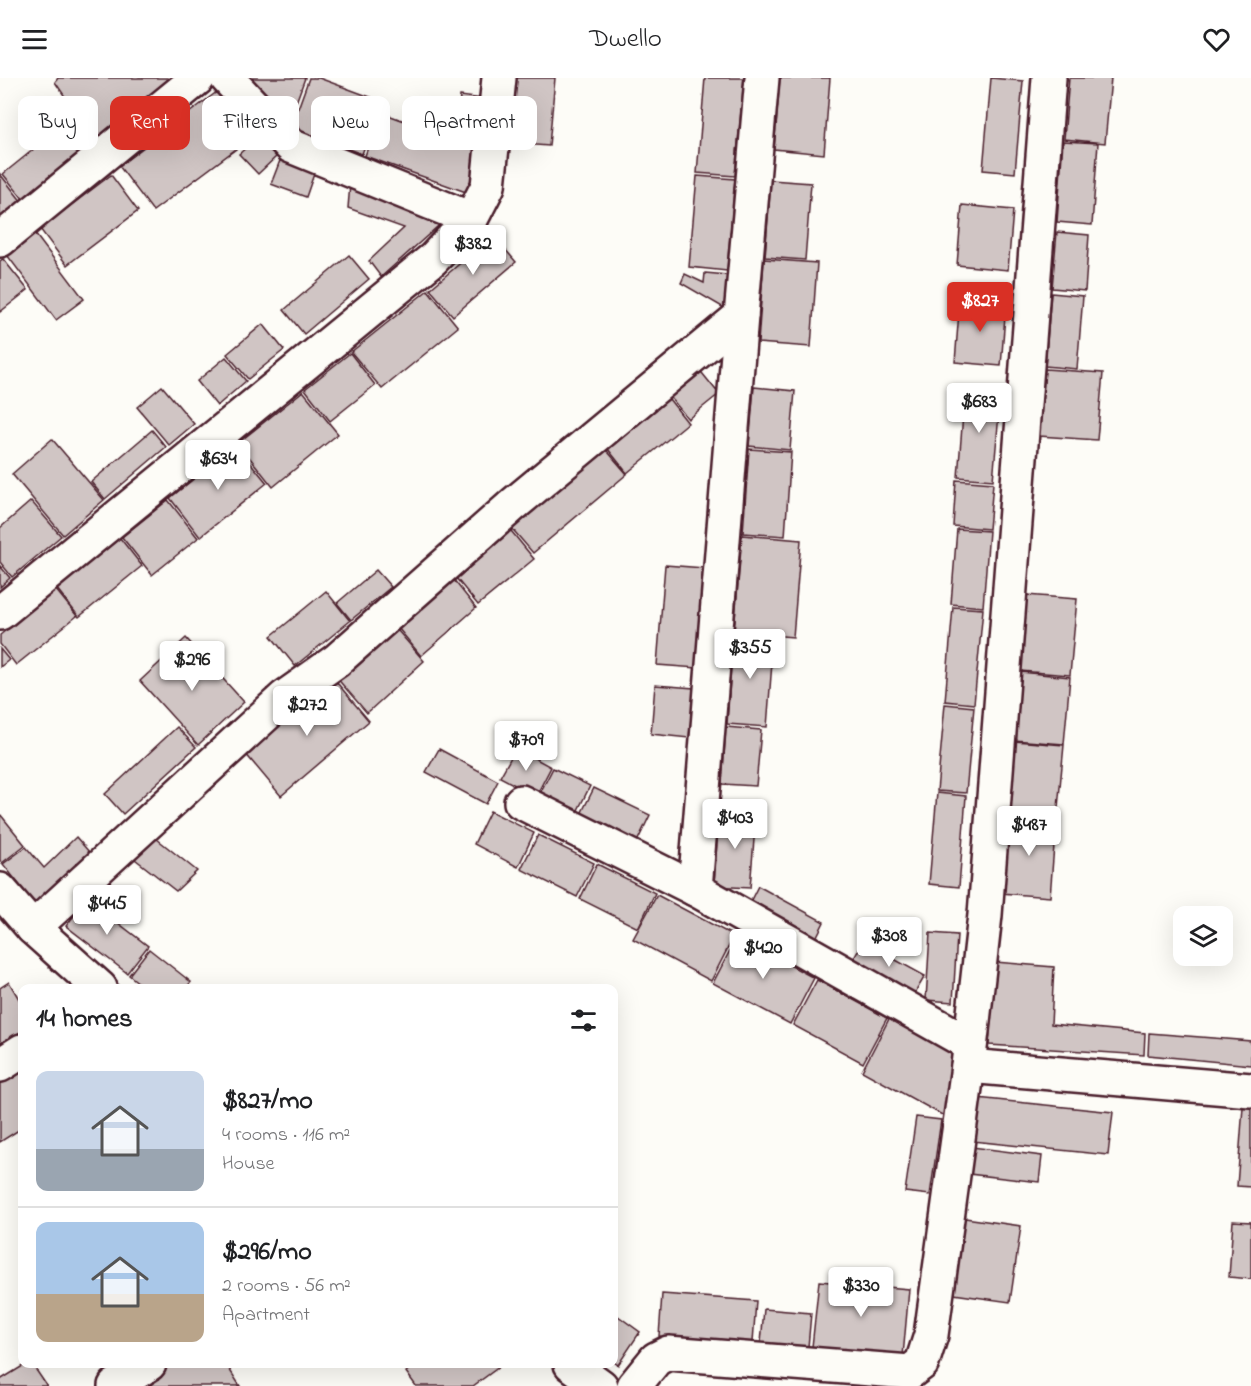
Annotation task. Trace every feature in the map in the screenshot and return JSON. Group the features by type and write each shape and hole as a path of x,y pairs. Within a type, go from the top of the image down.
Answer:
{"street":[{"path":"0,240 198,78"},
{"path":"227,78 291,146 471,219"},
{"path":"0,613 433,259 471,219 488,186 499,78"},
{"path":"695,889 762,78"},
{"path":"634,1386 656,1359 668,1353 910,1372 922,1364 931,1335 969,1055 985,915 1049,78"},
{"path":"33,928 285,697 336,661 514,504 741,316"},
{"path":"521,802 695,889 969,1055 1251,1090"},
{"path":"0,891 33,928 96,984"},
{"path":"0,1065 18,1054"},
{"path":"115,1386 144,1368"},
{"path":"576,1368 601,1386"}],"building":[{"path":"58,78 167,78 176,85 160,96 110,96 110,131 98,139 98,96 64,96 55,82"},
{"path":"253,78 305,78 298,96 259,96 247,84"},
{"path":"309,78 319,78 368,96 311,96 311,135 299,131 299,106"},
{"path":"515,78 555,78 549,146 537,145 537,96 513,96"},
{"path":"705,78 744,78 735,176 697,173"},
{"path":"780,78 830,78 824,154 774,149"},
{"path":"991,78 1023,81 1015,173 983,170"},
{"path":"1069,78 1111,78 1105,143 1064,139"},
{"path":"222,88 228,96 211,96"},
{"path":"202,103 202,150 235,150 153,211 119,166 140,150 190,150 190,112"},
{"path":"390,116 402,120 402,150 478,150 476,171 466,192 365,156 367,150 390,150"},
{"path":"1063,141 1098,143 1092,225 1057,222"},
{"path":"33,150 86,150 24,200 3,174"},
{"path":"243,150 272,150 277,156 258,174 239,154"},
{"path":"351,150 363,150 362,154"},
{"path":"281,158 315,171 306,197 271,184"},
{"path":"0,174 22,202 0,220"},
{"path":"111,175 138,211 67,265 40,229"},
{"path":"697,176 735,179 727,271 689,267"},
{"path":"771,180 811,183 805,260 765,257"},
{"path":"350,184 446,219 381,277 369,261 404,228 348,208"},
{"path":"962,205 1013,210 1008,270 957,265"},
{"path":"1057,232 1089,235 1085,291 1052,288"},
{"path":"35,234 84,299 56,320 7,255"},
{"path":"493,235 516,262 453,316 430,289"},
{"path":"349,255 369,279 304,334 284,310"},
{"path":"3,259 28,290 0,312 0,261"},
{"path":"764,259 817,263 811,347 758,343"},
{"path":"705,273 727,275 724,308 681,283 685,274 704,283"},
{"path":"428,290 458,327 382,389 351,352"},
{"path":"1051,293 1083,296 1077,369 1045,366"},
{"path":"960,299 1006,303 1001,366 955,362"},
{"path":"263,324 284,350 248,379 227,354"},
{"path":"350,353 375,385 330,421 305,389"},
{"path":"226,357 246,381 217,406 197,381"},
{"path":"698,368 719,394 688,419 667,393"},
{"path":"1045,369 1103,373 1097,440 1039,436"},
{"path":"162,386 194,424 169,445 137,407"},
{"path":"754,387 795,391 790,450 749,446"},
{"path":"965,389 1001,392 993,480 958,477"},
{"path":"303,391 338,434 273,487 238,443"},
{"path":"665,394 688,423 627,473 604,444"},
{"path":"152,430 166,447 105,499 91,482"},
{"path":"52,439 104,500 63,535 12,474"},
{"path":"236,445 267,483 200,537 170,498"},
{"path":"602,445 627,474 533,553 509,525"},
{"path":"749,449 791,452 785,536 743,533"},
{"path":"956,480 993,483 989,529 953,526"},
{"path":"168,500 198,538 152,575 122,537"},
{"path":"31,501 61,536 12,577 0,562 0,528"},
{"path":"507,526 534,559 478,605 451,572"},
{"path":"957,529 989,531 983,607 951,604"},
{"path":"742,535 801,540 793,637 734,632"},
{"path":"120,538 142,566 79,617 57,589"},
{"path":"665,565 704,568 697,668 657,665"},
{"path":"0,566 10,578 0,587"},
{"path":"376,570 391,587 351,620 337,603"},
{"path":"449,574 476,608 421,656 394,623"},
{"path":"56,590 77,616 16,665 0,644 0,635"},
{"path":"326,591 350,621 295,666 271,636"},
{"path":"1026,595 1077,599 1070,675 1020,671"},
{"path":"953,607 983,609 974,704 945,701"},
{"path":"392,624 424,661 367,713 335,676"},
{"path":"733,634 774,637 767,727 727,724"},
{"path":"186,638 244,702 198,745 140,681"},
{"path":"0,649 9,660 0,667"},
{"path":"1020,672 1070,677 1064,744 1014,740"},
{"path":"333,678 369,721 281,796 245,753"},
{"path":"655,685 694,688 689,738 651,734"},
{"path":"945,704 974,707 966,793 937,791"},
{"path":"177,727 196,747 123,814 105,794"},
{"path":"726,727 761,730 756,786 722,784"},
{"path":"1014,741 1064,745 1057,818 1007,814"},
{"path":"516,748 551,767 536,796 500,777"},
{"path":"439,749 498,781 486,804 426,772"},
{"path":"553,768 590,786 575,816 538,797"},
{"path":"594,788 650,815 635,846 579,818"},
{"path":"937,793 966,796 959,887 929,884"},
{"path":"490,811 534,833 518,867 474,844"},
{"path":"719,812 756,815 750,888 714,886"},
{"path":"0,814 25,845 2,863 0,860"},
{"path":"1007,817 1056,820 1050,897 1001,893"},
{"path":"152,835 197,871 176,891 131,856"},
{"path":"538,835 594,863 577,897 521,869"},
{"path":"76,837 90,853 36,906 3,864 26,847 44,868"},
{"path":"597,864 655,893 638,928 580,899"},
{"path":"758,886 824,922 815,940 749,904"},
{"path":"657,895 734,936 711,981 633,939"},
{"path":"87,899 148,946 127,973 66,926"},
{"path":"930,933 957,935 953,1002 926,1000"},
{"path":"737,937 814,978 790,1024 713,983"},
{"path":"863,942 925,976 915,993 853,960"},
{"path":"149,949 191,982 189,984 140,984 129,975"},
{"path":"995,962 1054,967 1051,1024 1145,1033 1144,1055 989,1045"},
{"path":"817,980 887,1018 863,1063 793,1025"},
{"path":"9,982 18,997 18,1034 0,1045 0,988"},
{"path":"889,1019 953,1053 944,1116 862,1071"},
{"path":"1149,1033 1251,1041 1251,1065 1148,1055"},
{"path":"18,1071 18,1131 0,1142 0,1082"},
{"path":"977,1098 1113,1112 1108,1155 973,1141"},
{"path":"1243,1107 1251,1108 1251,1187 1237,1186"},
{"path":"916,1117 941,1120 930,1195 905,1192"},
{"path":"972,1147 1042,1156 1039,1182 969,1174"},
{"path":"958,1217 1021,1226 1010,1302 947,1293"},
{"path":"1233,1221 1251,1222 1251,1279 1229,1277"},
{"path":"819,1281 909,1289 903,1356 812,1347"},
{"path":"662,1294 756,1301 753,1342 659,1336"},
{"path":"764,1309 811,1313 808,1347 761,1343"},
{"path":"618,1316 640,1332 618,1365"},
{"path":"20,1368 35,1368 47,1386 0,1386 0,1380"},
{"path":"163,1368 229,1368 240,1386 141,1386 139,1383"},
{"path":"410,1368 498,1368 473,1386 416,1386 406,1372"}]}
